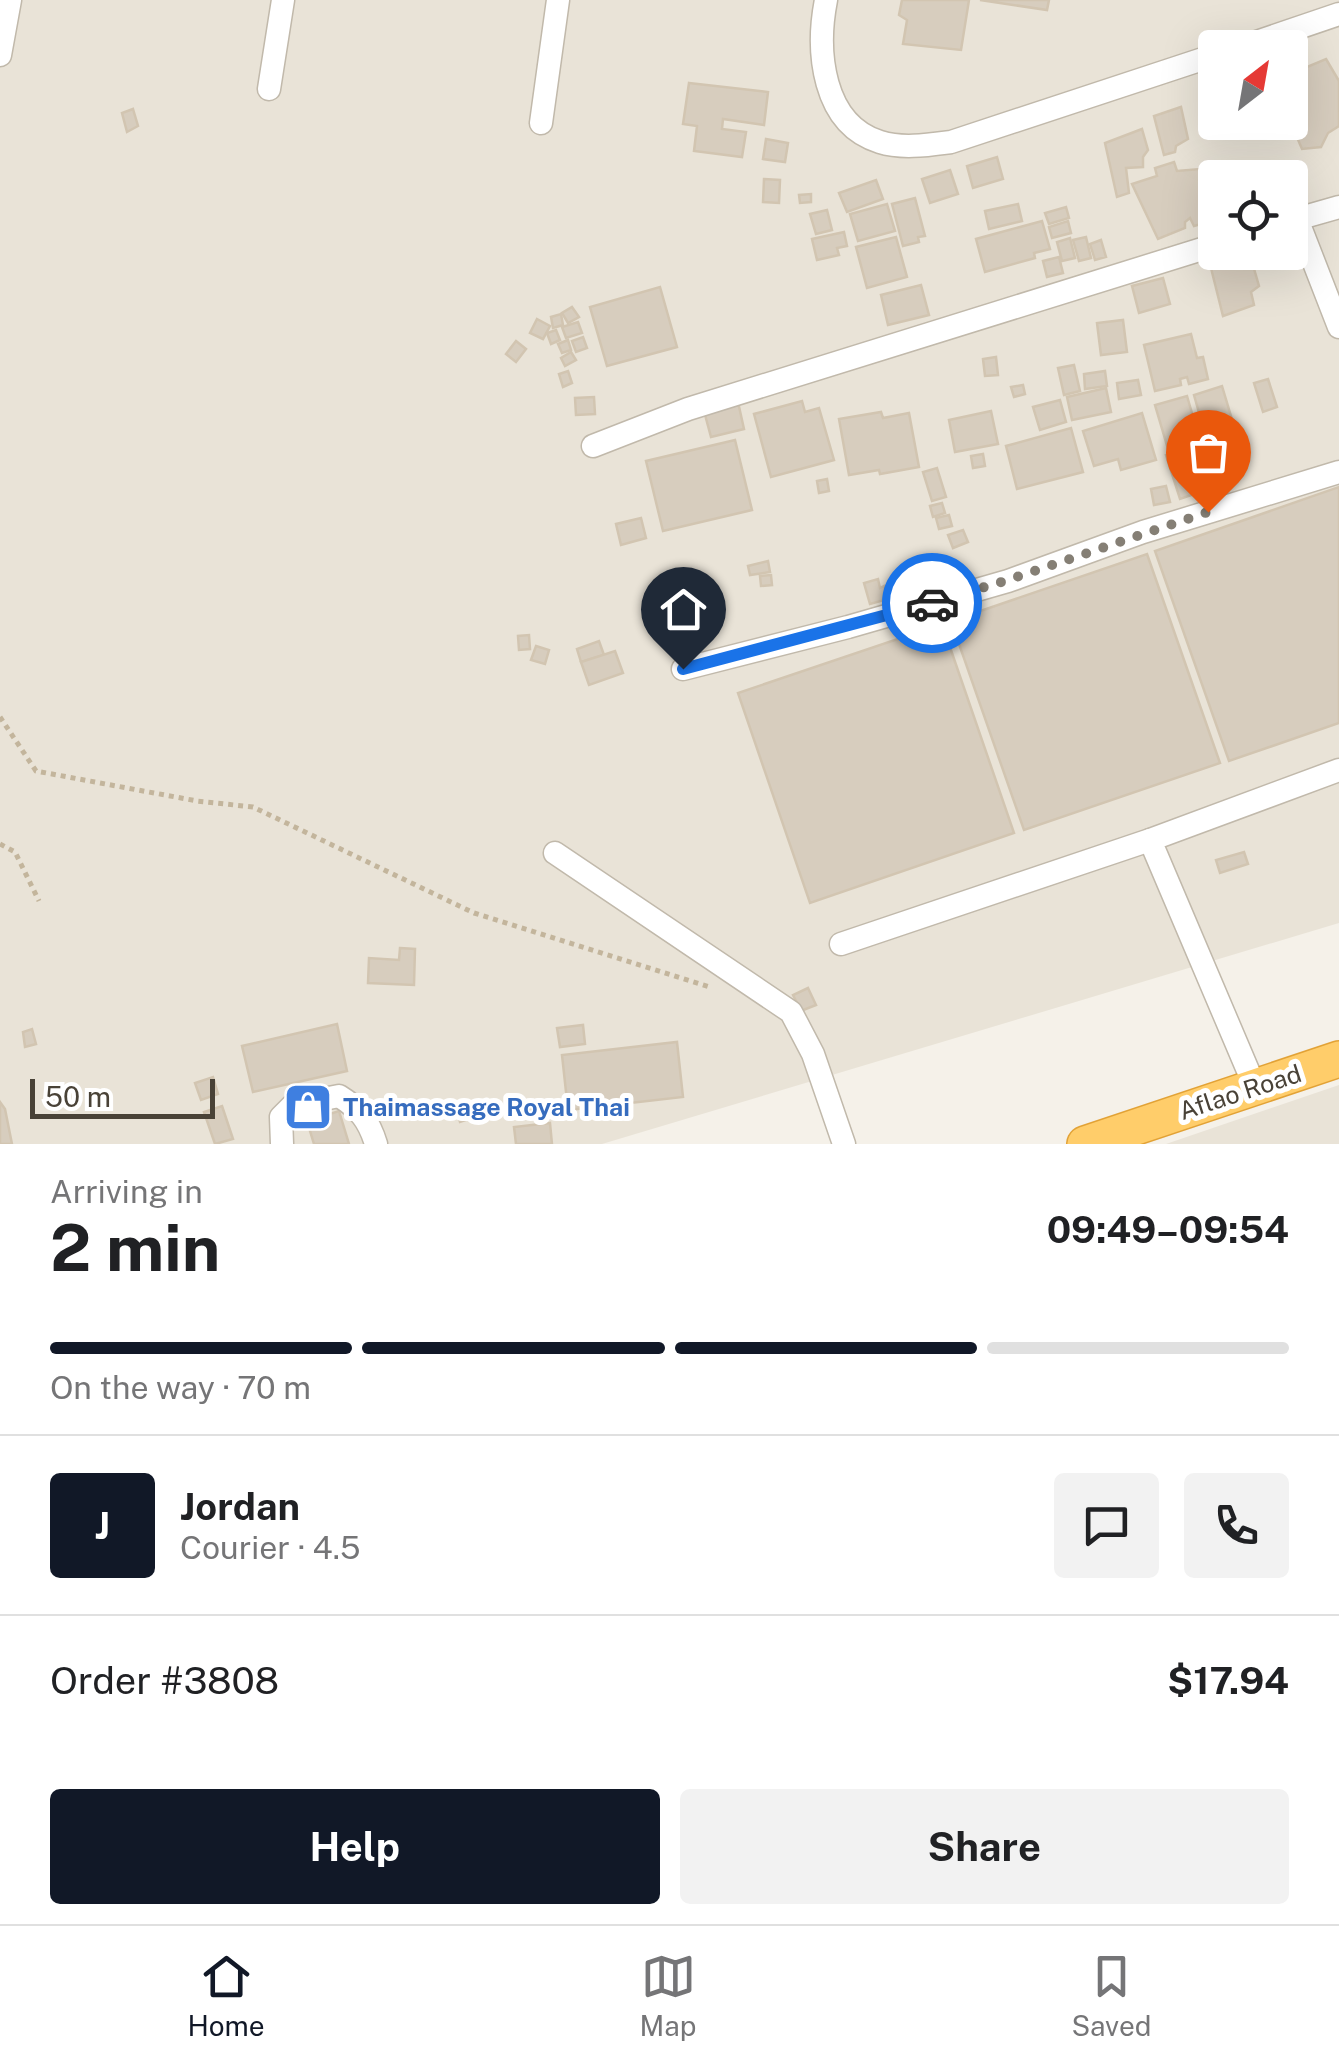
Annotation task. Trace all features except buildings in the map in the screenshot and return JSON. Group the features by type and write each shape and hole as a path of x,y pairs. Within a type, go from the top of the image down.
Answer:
{"highway":[{"name":"Aflao Road","path":"1085,1144 1339,1059"}],"street":[{"path":"0,55 10,0"},
{"path":"269,88 283,0"},
{"path":"541,123 558,0"},
{"path":"826,0 823,60 831,95 848,126 881,142 915,146 951,142 1198,61"},
{"path":"1292,30 1339,14"},
{"path":"1308,216 1339,207"},
{"path":"593,446 688,409 1198,249"},
{"path":"1308,253 1339,327"},
{"path":"683,669 848,627 1008,580 1143,532 1339,472"},
{"path":"840,944 1150,840 1339,770"},
{"path":"1150,840 1255,1087"},
{"path":"556,853 792,1012 813,1054 844,1144"},
{"path":"282,1144 282,1117 293,1104 339,1096 370,1122 376,1144"}],"path":[{"path":"0,717 36,771 197,801 253,807 474,913 717,989"},
{"path":"0,844 15,852 40,901"}],"shaded area":[{"path":"0,0 1339,0 1339,923 602,1144 0,1144"},
{"path":"1339,1085 1339,1144 1166,1144"}],"way so far":[{"path":"932,603 1208,512"}],"place":[{"name":"Thaimassage Royal Thai","path":"308,1107"}],"route":[{"path":"683,669 932,603"}]}
